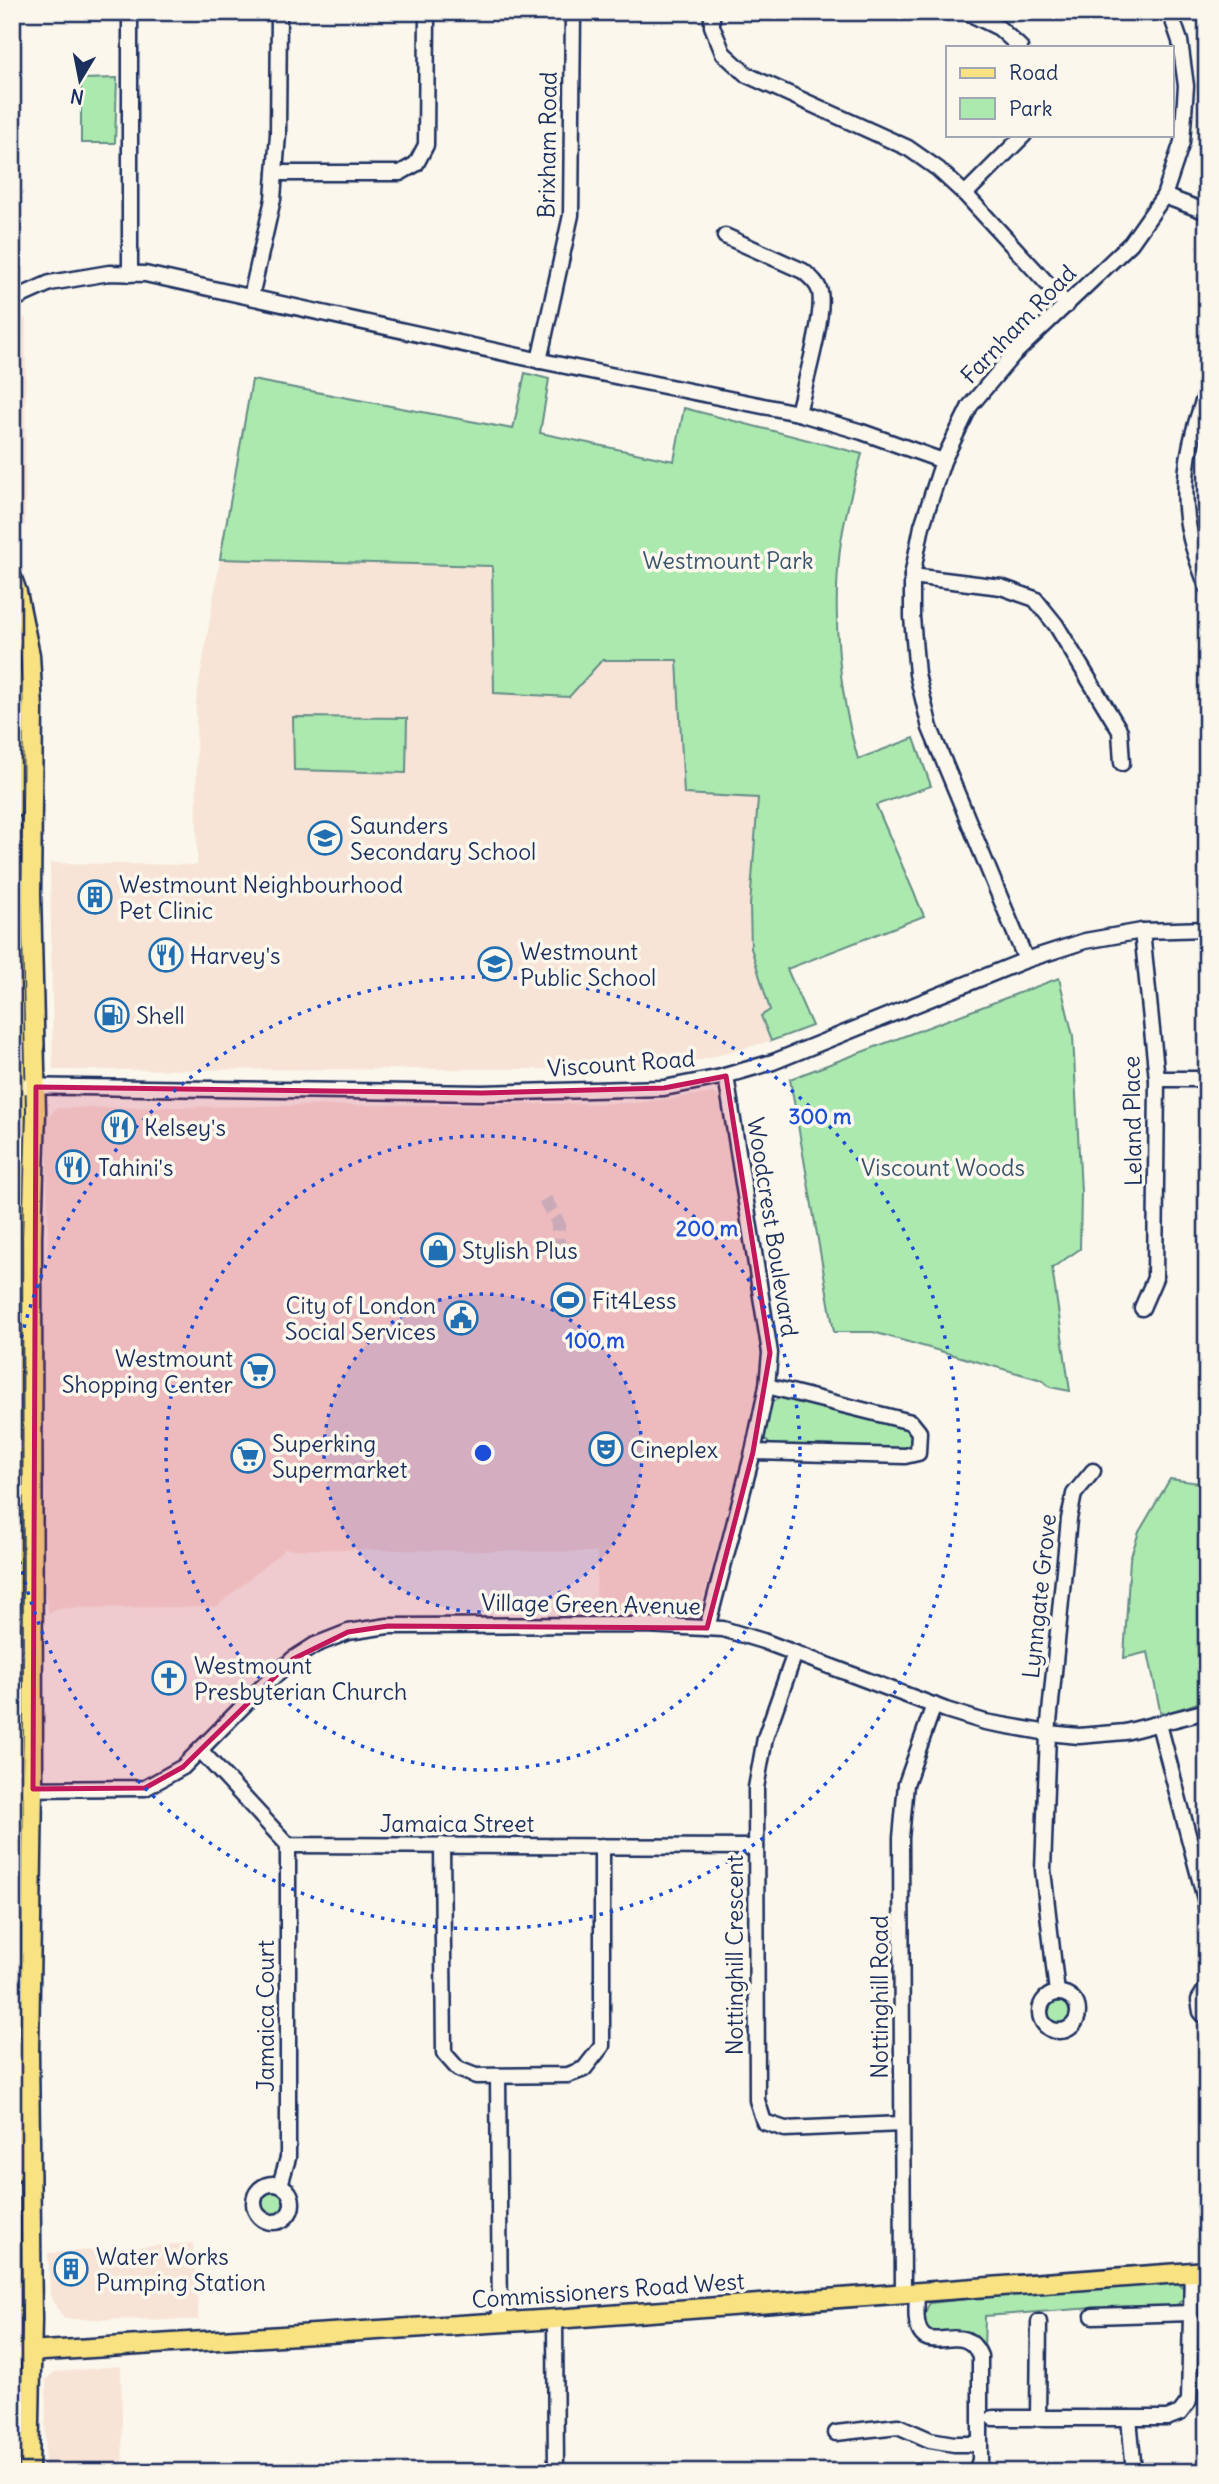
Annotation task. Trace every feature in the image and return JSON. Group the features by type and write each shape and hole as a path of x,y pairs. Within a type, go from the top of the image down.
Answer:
{"main road":[{"path":"12,578 30,655 33,709 31,849 36,1087 32,1237 33,1790 29,2039 18,2351"},
{"path":"12,674 15,710 12,809"},
{"path":"12,881 12,1910"},
{"path":"12,2045 12,2173"},
{"path":"12,2270 29,2472"},
{"name":"Commissioners Road West","path":"18,2351 500,2323 1199,2272"}],"street":[{"path":"130,274 131,12"},
{"path":"251,297 273,199 278,134 279,12"},
{"path":"275,173 400,173 416,164 426,145 427,12"},
{"name":"Brixham Road","path":"539,361 572,215 573,12"},
{"path":"712,12 712,26 723,53 747,75 908,148 938,169 965,194 1067,304"},
{"path":"966,12 999,27 1019,46"},
{"name":"Farnham Road","path":"1026,960 930,728 917,674 912,576 922,526 943,461 970,406 1013,355 1131,243 1164,197 1182,142 1185,86 1180,41 1170,12"},
{"path":"965,194 1023,136"},
{"path":"1164,197 1207,212"},
{"path":"725,236 803,271 813,279 820,290 821,310 798,413"},
{"path":"12,300 50,283 109,273 145,274 539,361 798,413 943,461"},
{"path":"1207,391 1198,414 1185,472 1190,534 1207,587"},
{"path":"912,576 1001,587 1035,599 1056,625 1120,731 1122,762"},
{"name":"Viscount Road","path":"14,1086 482,1093 664,1087 726,1076 774,1062 1026,960 1084,941 1142,931 1207,929"},
{"name":"Leland Place","path":"1142,931 1157,1079 1155,1278 1142,1308"},
{"name":"Woodcrest Boulevard","path":"706,1628 753,1452 767,1386 770,1353 726,1076"},
{"path":"1157,1079 1207,1079"},
{"path":"753,1452 905,1456 918,1453 919,1432 911,1422 767,1386"},
{"name":"Lynngate Grove","path":"1057,1993 1043,1870 1048,1733 1069,1519 1074,1494 1093,1471"},
{"name":"Village Green Avenue","path":"13,1789 145,1788 183,1767 260,1689 293,1659 315,1644 348,1632 388,1626 646,1625 723,1629 985,1722 1048,1733 1079,1736 1113,1733 1207,1711"},
{"name":"Nottinghill Crescent","path":"795,1653 765,1738 756,1788 757,2101 764,2122 785,2129 902,2124"},
{"name":"Nottinghill Road","path":"934,1705 906,1784 901,1838 902,2124 910,2293 918,2328 924,2337 935,2340 965,2338 975,2344 980,2356 980,2444"},
{"path":"1159,1724 1207,1913"},
{"path":"200,1750 288,1845"},
{"name":"Jamaica Street","path":"288,1845 756,1847"},
{"name":"Jamaica Court","path":"280,2185 288,2158 288,1845"},
{"path":"442,1845 444,2053 458,2069 476,2076 568,2075 584,2069 602,2046 602,1846"},
{"path":"1207,1987 1199,2000 1201,2012 1207,2018"},
{"path":"498,2076 500,2323"},
{"path":"993,2418 1167,2418 1180,2413 1189,2402 1191,2313 1199,2272"},
{"path":"1093,2316 1191,2313"},
{"path":"555,2319 556,2472"},
{"path":"1038,2418 1039,2322"},
{"path":"1129,2418 1134,2472"},
{"path":"836,2433 898,2426 930,2440 980,2444 980,2459 976,2472"}],"highlighted area":[{"path":"726,1076 770,1353 753,1452 707,1628 388,1626 348,1632 293,1659 183,1767 145,1788 33,1789 36,1087 482,1093 664,1088"}],"shaded area":[{"path":"26,317 25,527 12,508 12,326"},
{"path":"220,559 492,566 602,660 677,660 684,794 758,797 750,906 751,948 770,1010 761,1016 771,1041 679,1066 539,1069 53,1070 50,863 197,865 196,702"},
{"path":"713,1093 720,1098 760,1357 758,1389 749,1432 698,1617 596,1617 597,1552 285,1549 216,1607 60,1608 49,1614 41,1571 44,1372 40,1336 48,1234 47,1119 57,1108 635,1103"},
{"path":"193,2243 199,2320 64,2319 50,2295 48,2253"},
{"path":"121,2366 123,2472 45,2472 46,2379 55,2372"}],"green space":[{"path":"117,78 115,143 81,143 81,79"},
{"name":"Westmount Park","path":"525,373 549,379 540,433 674,461 684,408 862,454 840,549 837,628 842,682 858,759 914,738 931,786 876,805 924,916 787,969 812,1026 771,1041 761,1016 770,1010 751,948 750,906 758,798 684,794 677,660 602,660 569,697 494,693 492,566 220,559 252,380 513,429"},
{"path":"293,717 407,718 406,773 294,770"},
{"name":"Viscount Woods","path":"1059,978 1073,1036 1081,1192 1080,1249 1052,1268 1070,1391 1050,1387 1042,1380 873,1332 834,1332 790,1079"},
{"path":"782,1396 899,1423 912,1435 910,1444 904,1449 774,1449 764,1438 771,1403"},
{"path":"1170,1479 1207,1484 1207,1631 1203,1633 1207,1645 1207,1700 1161,1715 1148,1652 1124,1658 1130,1559 1139,1532"},
{"path":"1058,1999 1067,2003 1071,2012 1067,2021 1058,2025 1049,2021 1045,2012 1049,2003"},
{"path":"273,2191 282,2195 286,2204 282,2213 273,2217 264,2213 260,2204 264,2195"},
{"path":"1177,2283 1185,2289 1184,2298 1176,2306 1093,2311 1092,2308 985,2316 984,2352 976,2336 970,2332 929,2334 925,2323 925,2314 930,2303 1019,2293"}],"tunnel":[{"path":"545,1199 558,1223 558,1259"}],"place":[{"name":"Saunders Secondary School","path":"325,838"},
{"name":"Westmount Neighbourhood Pet Clinic","path":"95,897"},
{"name":"Harvey's","path":"166,955"},
{"name":"Westmount Public School","path":"495,964"},
{"name":"Shell","path":"112,1015"},
{"name":"Kelsey's","path":"119,1127"},
{"name":"Tahini's","path":"73,1167"},
{"name":"Stylish Plus","path":"438,1250"},
{"name":"Fit4Less","path":"568,1300"},
{"name":"City of London Social Services","path":"461,1318"},
{"name":"Westmount Shopping Center","path":"258,1371"},
{"name":"Cineplex","path":"606,1449"},
{"name":"Superking Supermarket","path":"248,1456"},
{"name":"Westmount Presbyterian Church","path":"169,1678"},
{"name":"Water Works Pumping Station","path":"71,2269"}]}
